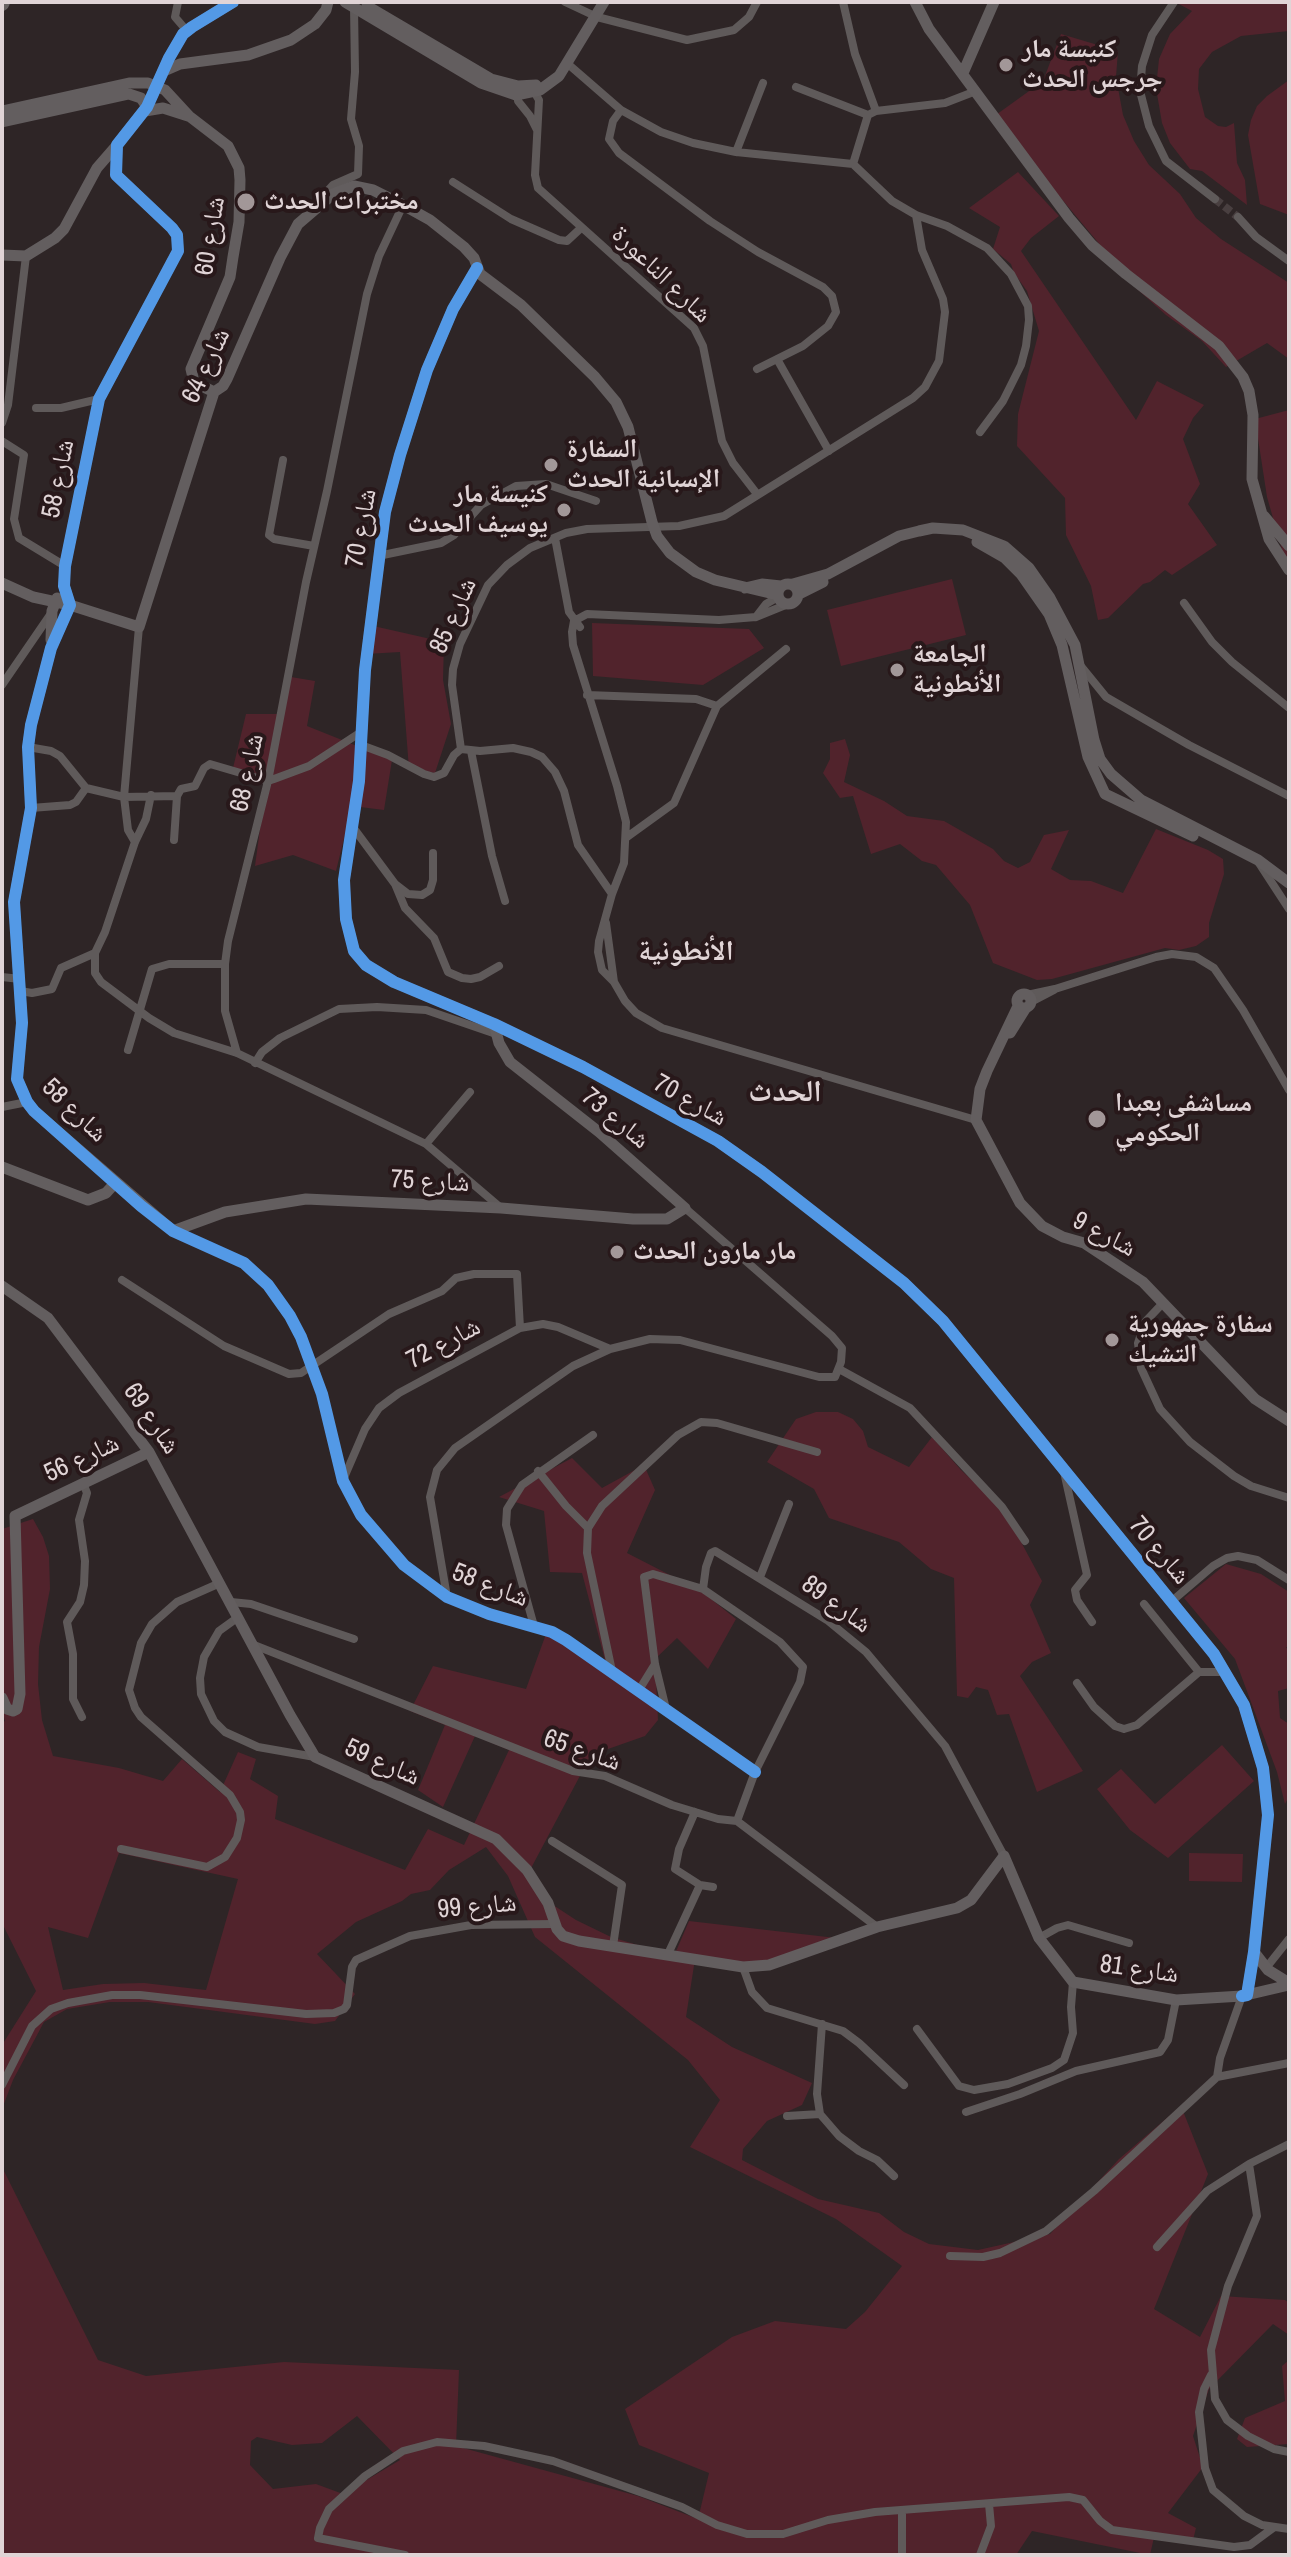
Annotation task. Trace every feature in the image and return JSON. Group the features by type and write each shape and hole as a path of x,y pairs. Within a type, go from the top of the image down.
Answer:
{"street":[{"path":"178,2 175,18 183,35 182,55 192,63"},
{"path":"2,255 26,256 46,245 64,229 97,168 146,109 183,35 233,2"},
{"path":"565,2 597,17 687,40 734,30 749,17 757,2"},
{"path":"521,103 535,97 566,66 604,2"},
{"path":"843,2 872,113 853,164"},
{"path":"915,2 929,29 1040,182 1092,245 1219,346 1243,377 1251,402 1252,479 1269,539 1289,570"},
{"path":"963,73 994,2"},
{"path":"1174,2 1152,35 1142,66 1140,91 1149,126 1166,161 1215,199"},
{"path":"351,3 437,58 503,92 533,112 534,86 566,66"},
{"path":"310,212 324,192 358,174 359,146 351,119 355,72 351,3"},
{"path":"171,96 167,83 178,66 248,55 291,40 311,28 327,6 351,3 491,79 535,97"},
{"path":"164,71 192,63"},
{"path":"566,66 621,110 661,132 693,143 736,152 853,164 892,201 987,248 1011,274 1028,306 1028,332 1021,365 1003,401 980,432"},
{"path":"2,111 129,83 157,86"},
{"path":"736,152 763,83"},
{"name":"شارع 60","path":"157,86 228,146 239,168 239,222 230,277 191,369 194,382 214,392"},
{"path":"796,87 872,113 945,103 976,91"},
{"path":"2,122 125,95 141,98 146,109"},
{"name":"شارع الناعورة","path":"535,97 535,175 538,188 681,315 700,337 722,441 733,463 757,494"},
{"path":"521,103 537,130"},
{"path":"146,109 163,108 189,116"},
{"path":"621,110 613,121 609,139 619,153 710,221 758,252 823,287 832,296 836,312 828,326 803,346 757,369"},
{"path":"97,168 116,175 117,145"},
{"name":"شارع 58","path":"116,175 172,228 177,235 178,251 99,399 65,566 64,586 70,605 51,648 31,725 28,747 31,808 14,902 22,1023 17,1079 27,1102 43,1120 173,1231 244,1263 257,1274 290,1316 311,1365 322,1394 343,1481 361,1515 389,1549 425,1582 447,1597 566,1640 755,1772"},
{"path":"453,182 511,219 559,240 567,241 581,228"},
{"name":"شارع 64","path":"135,842 128,830 124,797 139,627 214,392 223,386 298,224 333,194 354,186 373,190 430,220 468,250 485,278 521,305 569,352 616,402 632,437 654,528"},
{"name":"شارع 68","path":"237,1053 225,1011 228,941 268,781 367,294 376,265 403,205"},
{"path":"786,593 762,584 745,589 696,572 670,553 654,528 709,521 735,511 757,494 913,398 925,387 939,361 945,312 922,250 916,215"},
{"path":"1238,217 1256,237 1289,261"},
{"path":"2,423 8,405 26,256"},
{"name":"شارع 70","path":"477,268 448,320 417,397 385,512 365,670 359,781 344,880 349,936 359,959 394,982 669,1113 718,1141 923,1299 984,1369 1172,1601 1225,1672 1251,1723 1267,1794 1268,1815 1254,1952 1245,1995"},
{"path":"777,359 829,451"},
{"path":"36,408 61,408 99,399"},
{"path":"2,441 24,455 16,504 15,530 19,538 65,566"},
{"path":"283,460 269,535 274,539 314,546"},
{"path":"378,556 441,543 454,535 481,505 516,486 546,484 596,501"},
{"path":"1260,512 1289,546"},
{"name":"شارع 85","path":"505,901 453,707 452,677 456,655 470,621 496,575 530,548 587,529 654,528"},
{"path":"577,624 593,615 719,620 756,617 786,593 889,547 930,536 970,539 1025,571 1064,622 1075,645 1100,759 1117,782 1160,811 1285,879"},
{"path":"555,538 569,612 577,624 573,645 617,786 627,837 624,863 605,918 614,982 636,1013 662,1028 976,1120 980,1089 997,1050 1025,1003 1050,995 1055,989 1172,954 1196,957 1214,968 1243,1010 1289,1090"},
{"path":"1025,571 1062,645 1088,757 1105,794 1260,864 1289,909"},
{"path":"2,583 53,607 70,605 139,627"},
{"name":"شارع 58","path":"51,648 53,607 64,586"},
{"path":"1184,603 1212,642 1232,662 1289,708"},
{"path":"2,685 53,607"},
{"path":"627,837 674,803 717,706 786,649"},
{"path":"1080,665 1106,697 1201,752 1289,796"},
{"path":"587,695 696,699 717,706"},
{"path":"1087,701 1106,697"},
{"path":"174,840 177,796 181,789 195,786 204,768 210,764 268,781 295,774 361,732"},
{"path":"361,745 434,777 444,773 454,755 466,750 521,749 542,757 564,791 574,838 612,894"},
{"path":"28,747 60,756 86,788 124,797 177,796"},
{"path":"31,808 70,805 86,788"},
{"path":"151,795 146,819 95,953 98,978 117,996 174,1033 237,1053 426,1144 501,1208"},
{"path":"352,826 395,884 405,908 434,938 448,972 471,979 499,966"},
{"path":"395,884 408,894 427,894 432,885 433,853"},
{"path":"2,977 32,993 52,989 61,968 95,953"},
{"path":"128,1050 150,974 157,966 225,964"},
{"path":"255,1063 262,1052 280,1038 339,1009 377,1007 426,1010 495,1029"},
{"name":"شارع 73","path":"495,1029 510,1062 599,1132 685,1208"},
{"path":"426,1144 470,1092"},
{"path":"2,1107 27,1102"},
{"name":"شارع 9","path":"976,1120 1012,1189 1030,1216 1053,1232 1084,1243 1143,1282 1255,1399 1289,1421"},
{"path":"2,1167 88,1200 106,1193 116,1182"},
{"name":"شارع 75","path":"173,1231 225,1212 306,1199 501,1208 633,1219 667,1219 685,1208"},
{"path":"447,1597 430,1497 432,1481 443,1460 455,1448 573,1366 610,1349 650,1339 680,1340 819,1377 835,1377 842,1348 832,1336 685,1208"},
{"path":"122,1280 186,1324 242,1355 289,1374 301,1373 389,1314 442,1291 456,1278 474,1274 517,1274 520,1328"},
{"name":"شارع 69","path":"2,1286 48,1318 149,1452 231,1602"},
{"path":"1163,1303 1145,1322 1138,1343 1141,1368 1160,1409 1190,1442 1234,1476 1251,1486 1289,1498"},
{"name":"شارع 72","path":"343,1481 365,1429 379,1408 399,1393 520,1328 543,1324 558,1327 610,1349"},
{"path":"839,1369 910,1408 1002,1507 1025,1541"},
{"path":"612,1672 588,1565 586,1540 588,1528 602,1506 662,1449 686,1429 701,1422 717,1423 817,1452"},
{"path":"534,1626 520,1582 506,1517 514,1494 538,1471 593,1435"},
{"name":"شارع 56","path":"2,1698 7,1709 15,1711 19,1706 15,1516 149,1452"},
{"path":"1063,1467 1087,1575 1075,1590 1077,1600 1092,1622"},
{"path":"538,1471 588,1528"},
{"path":"82,1717 73,1699 73,1654 67,1622 80,1602 84,1585 85,1561 79,1520 87,1493 83,1483"},
{"path":"760,1577 789,1504"},
{"name":"شارع 89","path":"703,1589 706,1567 711,1553 715,1551 848,1635 887,1674 945,1746 1004,1856"},
{"path":"1172,1601 1213,1566 1238,1556 1257,1560 1289,1580"},
{"path":"666,1709 655,1664 644,1584 646,1575 703,1589 768,1632 803,1667 800,1682 755,1772 737,1821"},
{"path":"121,1849 207,1867 225,1857 237,1838 240,1812 230,1795 141,1717 129,1690 141,1643 152,1624 177,1602 220,1583"},
{"path":"231,1602 251,1604 354,1639"},
{"name":"شارع 59","path":"231,1602 315,1757 496,1839 527,1870 548,1903 555,1924"},
{"path":"1144,1604 1199,1672"},
{"path":"237,1618 219,1631 204,1657 201,1694 214,1721 225,1732 258,1747 315,1757"},
{"name":"شارع 65","path":"254,1645 573,1771 605,1776 638,1792 695,1812 737,1821 877,1927"},
{"path":"639,1690 655,1664"},
{"path":"1077,1683 1094,1707 1115,1726 1124,1729 1137,1725 1199,1672 1225,1672"},
{"path":"695,1812 679,1849 675,1869 700,1885 713,1887"},
{"path":"552,1841 622,1885 613,1946"},
{"name":"شارع 99","path":"2,2085 32,2026 51,2009 68,2003 112,1995 140,1995 306,2014 334,2013 347,2005 352,1967 356,1960 410,1936 471,1925 555,1924 559,1933 569,1939 743,1967 769,1965 877,1927 964,1905 1004,1856"},
{"name":"شارع 81","path":"1004,1856 1039,1938 1073,1982 1176,2000 1245,1995 1289,1984"},
{"path":"668,1954 700,1885"},
{"path":"1039,1938 1068,1925 1129,1943"},
{"path":"1266,1968 1289,1939"},
{"path":"1254,1952 1266,1968 1289,1984"},
{"path":"743,1967 752,1992 767,2008 851,2036 904,2085"},
{"path":"917,2029 959,2086 974,2090 1008,2084 1052,2068 1064,2060 1073,2033 1073,1982"},
{"path":"1217,2077 1220,2058 1245,1995"},
{"path":"966,2112 1076,2071 1160,2052 1168,2040 1176,2000"},
{"path":"822,2024 817,2094 820,2114 839,2136 877,2160 894,2176"},
{"path":"950,2256 983,2257 1000,2253 1046,2231 1217,2077 1289,2063"},
{"path":"787,2116 820,2114"},
{"path":"1157,2247 1207,2191 1249,2164 1289,2144"},
{"path":"1249,2164 1257,2216 1228,2286 1212,2338 1215,2399 1233,2427 1262,2444 1289,2452"},
{"path":"1212,2374 1204,2389 1199,2412 1208,2480 1218,2497 1233,2509 1273,2528 1289,2529"},
{"path":"405,2555 318,2538 320,2528 329,2509 365,2476 403,2451 437,2442 484,2446 553,2461 669,2502 717,2525 747,2534 783,2534 839,2518 902,2511 1077,2498 1083,2500 1112,2530 1234,2547 1250,2545 1273,2528"},
{"path":"980,2555 991,2526 989,2504"},
{"path":"902,2511 902,2555"}],"shaded area":[{"path":"1175,2 1289,2 1289,31 1241,36 1212,52 1199,69 1198,89 1205,117 1218,126 1226,127 1234,123 1237,163 1245,180 1247,205 1202,171 1190,169 1170,143 1162,123 1156,88 1159,59 1170,34 1192,11"},
{"path":"1061,34 1118,51 1116,77 1123,115 1149,165 1180,194 1196,218 1221,239 1289,283 1289,359 1267,343 1226,367 1202,341 1137,289 993,117 1043,81"},
{"path":"1289,80 1289,215 1260,204 1248,135 1257,106"},
{"path":"1018,172 1059,216 1031,238 1021,251 1136,420 1157,381 1204,405 1193,418 1183,439 1200,484 1188,504 1217,545 1172,575 1165,570 1143,584 1108,618 1098,620 1091,586 1066,535 1065,498 1017,446 1018,414 1039,331 1027,291 1011,264 993,249 1000,227 969,208"},
{"path":"1289,410 1289,574 1267,497 1255,419"},
{"path":"952,579 966,635 841,666 827,610"},
{"path":"592,623 749,629 764,648 703,685 593,676"},
{"path":"369,625 444,642 443,680 451,724 435,773 409,769 400,652 366,654"},
{"path":"291,677 315,681 307,726 392,760 384,810 352,806 336,871 293,855 255,866 267,777 233,768 246,714 278,714"},
{"path":"845,739 850,755 844,782 907,816 944,821 993,849 1004,861 1018,868 1030,862 1044,835 1069,830 1051,869 1070,880 1091,881 1123,893 1156,829 1208,850 1223,859 1224,874 1209,923 1209,937 1196,946 1179,950 1165,948 1052,979 1037,980 993,963 970,905 936,865 922,861 900,844 871,854 853,796 840,798 823,773 830,759 830,743"},
{"path":"816,1412 838,1412 853,1419 863,1431 868,1447 909,1467 932,1437 991,1498 1013,1527 1042,1581 1030,1605 1051,1653 1032,1662 1020,1676 1083,1771 1037,1792 1009,1714 997,1715 988,1690 976,1687 968,1698 957,1696 954,1578 931,1569 899,1542 829,1518 814,1489 767,1462 796,1419"},
{"path":"572,1458 602,1488 644,1465 655,1490 627,1553 701,1591 736,1619 708,1669 677,1638 655,1659 658,1720 645,1736 591,1755 529,1872 544,1899 576,1920 611,1937 674,1956 689,1921 836,1938 746,1969 695,1959 686,2017 732,2047 812,2083 802,2105 767,2121 743,2149 742,2160 818,2199 879,2213 904,2232 929,2244 978,2250 1050,2234 1119,2159 1181,2106 1208,2174 1154,2309 1200,2337 1221,2296 1285,2300 1289,2303 1289,2335 1273,2324 1209,2389 1193,2436 1203,2467 1168,2513 1196,2528 1193,2540 1155,2533 1150,2555 1032,2531 1016,2555 2,2555 2,2167 98,2360 146,2376 284,2362 459,2370 456,2446 638,2496 698,2519 709,2473 639,2445 625,2409 732,2337 775,2321 846,2329 865,2312 902,2266 836,2219 690,2147 720,2100 688,2060 535,1937 508,1876 486,1847 449,1870 430,1890 411,1894 356,1922 317,1954 355,1994 335,2021 315,2024 148,2002 110,2002 67,2009 44,2022 13,2080 2,2109 2,2045 36,1991 2,1923 2,1723 5,1721 2,1710 2,1529 33,1519 49,1556 50,1589 39,1647 38,1684 42,1720 53,1756 119,1768 163,1781 182,1759 220,1792 238,1752 256,1759 250,1779 278,1796 275,1819 405,1870 428,1829 464,1845 509,1750 475,1736 443,1807 418,1790 445,1725 410,1711 433,1666 526,1689 546,1634 605,1660 582,1573 550,1572 544,1511 499,1497","holes":["119,1853 238,1879 206,1990 144,1983 103,1984 63,1990 48,1927 88,1938","357,2416 400,2460 343,2494 316,2484 273,2489 250,2465 251,2441 257,2437 292,2445 322,2443"]},
{"path":"1226,1564 1261,1574 1289,1592 1289,1647 1286,1647 1289,1652 1289,1688 1278,1691 1280,1718 1289,1724 1289,1796 1285,1804 1277,1772 1235,1659 1184,1598"},
{"path":"1222,1745 1254,1781 1168,1858 1130,1830 1097,1789 1121,1769 1155,1804"},
{"path":"1189,1853 1243,1854 1242,1882 1189,1881"},
{"path":"1289,2360 1289,2444 1247,2447 1237,2439 1245,2418 1285,2401 1282,2366"}],"tunnel":[{"path":"1215,199 1238,217"}],"cycle path":[{"path":"233,2 183,34 147,107 117,145 116,175 172,228 177,235 178,251 99,399 65,566 64,586 70,605 51,648 31,725 28,747 31,808 14,902 22,1023 17,1079 34,1111 141,1206 173,1231 244,1263 268,1285 301,1337 322,1394 343,1481 361,1515 404,1565 447,1597 489,1614 552,1632 566,1640 755,1772"},
{"path":"477,268 453,309 427,370 385,512 365,670 359,781 344,880 346,919 354,951 366,965 394,982 494,1024 583,1067 718,1141 904,1283 943,1321 1214,1654 1244,1705 1263,1768 1268,1815 1254,1952 1247,1995 1242,1996"}],"place":[{"name":"كنيسة مار جرجس الحدث","path":"1006,65"},
{"name":"مختبرات الحدث","path":"246,202"},
{"name":"السفارة الإسبانية الحدث","path":"551,465"},
{"name":"كنيسة مار يوسيف الحدث","path":"564,510"},
{"name":"الجامعة الأنطونية","path":"897,670"},
{"name":"مساشفى بعبدا الحكومي","path":"1097,1119"},
{"name":"مار مارون الحدث","path":"617,1252"},
{"name":"سفارة جمهورية التشيك","path":"1112,1340"}],"district":[{"name":"الأنطونية","path":"686,952"},
{"name":"الحدث","path":"785,1093"}]}
